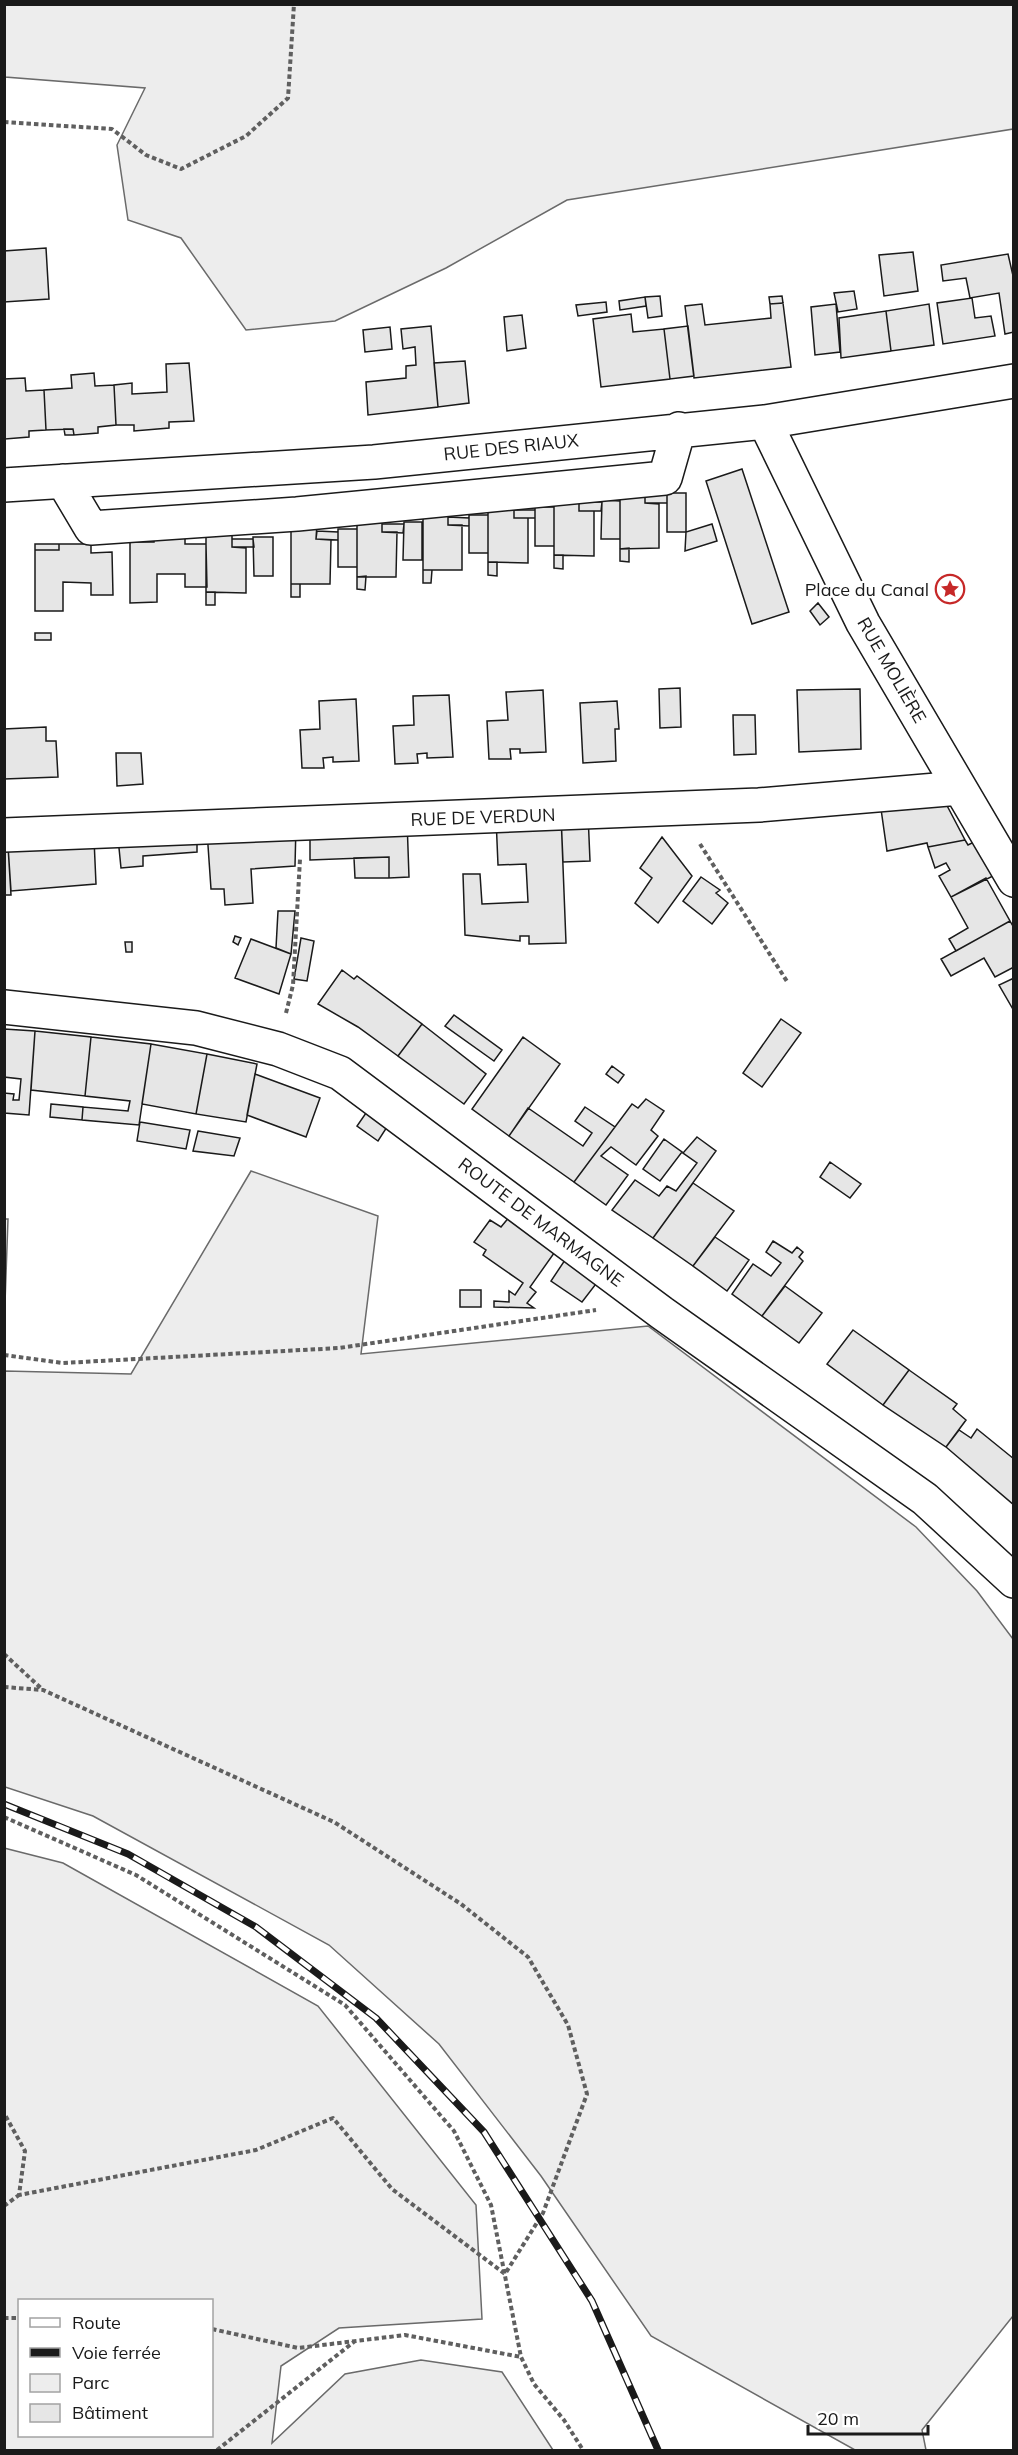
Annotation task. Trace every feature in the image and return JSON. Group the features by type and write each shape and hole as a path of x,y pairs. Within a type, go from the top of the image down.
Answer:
{"street":[{"name":"RUE DES RIAUX","path":"4,485 374,462 765,422 1014,381"},
{"name":"RUE MOLIÈRE","path":"765,422 863,623 1014,880"},
{"path":"63,481 91,528 297,513 665,478 679,429"},
{"name":"RUE DE VERDUN","path":"4,835 678,809 759,805 960,788"},
{"path":"979,820 1014,829"},
{"name":"ROUTE DE MARMAGNE","path":"4,1007 196,1028 278,1049 340,1073 647,1302 925,1498 1014,1581"}],"path":[{"path":"4,122 112,129 146,155 182,169 246,136 288,98 294,4"},
{"path":"678,809 788,983"},
{"path":"278,1049 293,985 300,889 300,823"},
{"path":"4,1355 63,1364 339,1348 647,1302"},
{"path":"4,1654 43,1690 334,1822 461,1904 528,1957 568,2025 586,2094 543,2213 505,2274"},
{"path":"4,1688 43,1690"},
{"path":"4,1817 136,1875 345,2005 454,2131 491,2205 521,2357 534,2384 564,2420 583,2451"},
{"path":"4,2112 25,2151 18,2195"},
{"path":"4,2206 18,2195 256,2150 333,2118 392,2189 505,2274"},
{"path":"213,2329 298,2348 405,2334 521,2357"},
{"path":"217,2451 355,2341"}],"green space":[{"path":"4,5 1013,5 1013,129 567,200 446,268 335,321 246,330 181,238 128,220 117,145 145,88 5,77"},
{"path":"251,1171 378,1216 361,1354 648,1326 916,1527 977,1591 1013,1639 1013,2316 922,2430 926,2450 855,2450 651,2336 541,2176 439,2044 329,1945 93,1816 5,1787 5,1371 131,1374"},
{"path":"5,1219 8,1219 4,1303"},
{"path":"4,1848 63,1863 318,2006 476,2205 482,2319 339,2328 281,2366 272,2443 345,2374 421,2360 502,2372 553,2450 5,2450"}],"building":[{"path":"46,248 49,299 4,302 4,251"},
{"path":"913,252 918,291 884,296 879,255"},
{"path":"1008,254 1014,280 1014,332 1005,334 999,293 970,298 966,278 943,281 941,265"},
{"path":"854,291 857,309 838,312 834,293"},
{"path":"660,296 662,316 648,318 645,297"},
{"path":"782,296 783,303 770,304 769,297"},
{"path":"645,297 646,306 620,310 619,301"},
{"path":"972,298 975,318 991,316 995,336 943,344 937,303"},
{"path":"606,302 607,312 578,316 576,305"},
{"path":"783,303 791,367 694,378 685,306 702,304 705,325 771,318 770,304"},
{"path":"836,304 840,352 815,355 811,307"},
{"path":"929,304 934,345 891,351 886,311"},
{"path":"886,311 891,351 841,358 839,318"},
{"path":"631,314 633,332 664,329 670,379 601,387 593,319"},
{"path":"522,315 526,348 507,351 504,317"},
{"path":"431,326 438,407 368,415 366,382 406,378 406,366 416,365 415,347 403,349 401,329"},
{"path":"688,326 694,376 670,379 664,329"},
{"path":"390,327 392,349 365,352 363,330"},
{"path":"465,361 469,403 438,407 434,363"},
{"path":"189,363 194,421 169,422 169,428 134,431 134,425 116,425 114,385 132,383 132,394 167,392 166,364"},
{"path":"94,373 95,386 114,385 116,425 98,427 98,433 74,435 73,429 46,430 44,390 72,388 71,375"},
{"path":"25,378 26,391 44,390 46,430 29,431 29,437 5,439 4,379"},
{"path":"64,429 73,429 74,435 65,435"},
{"path":"742,469 789,612 752,624 706,481"},
{"path":"620,486 645,486 645,503 659,504 659,548 620,549"},
{"path":"554,493 579,493 579,511 594,511 594,556 554,555"},
{"path":"667,493 686,493 686,532 667,532"},
{"path":"645,494 667,495 667,503 645,503"},
{"path":"602,500 620,501 620,539 601,539"},
{"path":"488,501 514,501 514,518 528,518 528,563 488,562"},
{"path":"579,502 602,502 601,511 579,511"},
{"path":"535,507 554,507 554,546 535,546"},
{"path":"423,509 448,509 448,525 462,525 462,570 423,570"},
{"path":"514,510 535,510 535,518 514,518"},
{"path":"357,515 382,515 382,532 397,532 396,577 357,577"},
{"path":"469,515 488,515 488,553 469,553"},
{"path":"448,517 469,518 469,526 448,525"},
{"path":"404,522 422,522 422,560 403,560"},
{"path":"291,523 317,523 316,539 331,540 330,584 291,584"},
{"path":"382,524 404,524 403,533 382,532"},
{"path":"712,524 717,541 685,551 686,532"},
{"path":"338,529 357,529 357,567 338,567"},
{"path":"317,531 338,532 338,540 316,539"},
{"path":"206,532 232,532 232,547 246,548 246,593 206,592"},
{"path":"154,535 185,536 185,544 206,544 207,587 185,587 185,574 157,574 157,602 130,603 130,542 154,542"},
{"path":"253,537 273,537 273,576 254,576"},
{"path":"232,539 253,539 254,547 232,547"},
{"path":"35,544 59,544 59,550 35,550"},
{"path":"59,544 91,544 91,553 112,552 113,595 91,595 91,583 63,582 63,611 35,611 35,550 59,550"},
{"path":"629,548 629,562 620,561 620,549"},
{"path":"554,555 563,555 563,569 554,568"},
{"path":"488,562 497,562 497,576 488,575"},
{"path":"423,570 432,570 431,583 423,583"},
{"path":"366,576 365,590 357,589 357,577"},
{"path":"291,584 300,584 300,597 291,597"},
{"path":"206,592 215,592 215,605 206,605"},
{"path":"818,603 829,617 820,625 810,611"},
{"path":"35,633 51,633 51,640 35,640"},
{"path":"680,688 681,727 660,728 659,689"},
{"path":"860,689 861,749 799,752 797,690"},
{"path":"543,690 546,752 520,753 520,749 510,749 511,759 489,759 487,721 508,720 506,692"},
{"path":"449,695 453,757 427,758 427,753 417,754 418,763 395,764 393,726 414,725 413,696"},
{"path":"356,699 359,761 333,762 333,757 323,758 324,768 302,768 300,730 320,729 319,701"},
{"path":"617,701 619,729 615,729 616,761 583,763 580,703"},
{"path":"733,715 755,715 756,754 734,755"},
{"path":"46,727 46,741 56,741 58,777 4,779 4,729"},
{"path":"116,753 141,753 143,784 117,786"},
{"path":"943,798 965,840 928,847 927,843 887,851 880,802"},
{"path":"588,814 590,861 563,862 561,815"},
{"path":"561,815 566,943 529,944 529,936 520,936 520,941 465,935 463,874 480,874 482,904 528,902 526,864 498,865 496,818"},
{"path":"407,820 409,877 389,878 389,857 310,860 310,825"},
{"path":"296,825 295,866 251,869 253,903 225,905 224,889 211,889 207,831"},
{"path":"197,832 197,852 143,856 143,866 121,868 118,838"},
{"path":"662,837 692,876 658,923 635,903 652,878 640,868"},
{"path":"94,839 96,884 11,891 8,846"},
{"path":"965,840 968,845 978,840 997,874 951,897 939,876 950,870 946,863 935,868 928,847"},
{"path":"8,846 11,895 4,895 4,847"},
{"path":"389,857 389,878 355,878 354,858"},
{"path":"701,877 720,890 716,893 728,903 712,924 683,901"},
{"path":"986,878 1010,921 956,951 949,939 968,928 951,897"},
{"path":"278,911 295,911 291,954 276,948"},
{"path":"1010,921 1014,928 1014,967 995,977 984,958 951,976 941,959"},
{"path":"235,936 241,938 238,945 233,942"},
{"path":"301,938 314,941 307,981 294,979"},
{"path":"251,939 291,954 279,994 235,978"},
{"path":"125,942 132,942 132,952 126,952"},
{"path":"342,970 354,979 357,976 422,1024 398,1056 358,1027 318,1004"},
{"path":"1014,978 1014,1011 999,985"},
{"path":"454,1015 502,1050 494,1061 445,1026"},
{"path":"781,1019 801,1033 762,1087 743,1073"},
{"path":"422,1024 486,1074 464,1104 398,1056"},
{"path":"4,1029 35,1031 29,1115 4,1113 4,1093 14,1094 13,1100 19,1100 21,1079 4,1077"},
{"path":"35,1031 91,1037 85,1096 31,1090"},
{"path":"91,1037 151,1044 139,1125 82,1120 83,1107 128,1111 130,1101 85,1096"},
{"path":"523,1037 560,1064 509,1136 472,1109"},
{"path":"151,1044 207,1054 196,1114 142,1104"},
{"path":"207,1054 257,1064 246,1122 196,1114"},
{"path":"612,1066 624,1075 618,1083 606,1074"},
{"path":"255,1074 320,1098 306,1137 247,1115"},
{"path":"646,1099 664,1111 651,1130 658,1136 636,1165 611,1147 601,1156 628,1175 606,1205 574,1182 632,1104 638,1108"},
{"path":"51,1104 83,1107 82,1120 50,1117"},
{"path":"585,1107 615,1127 574,1182 509,1136 528,1108 583,1146 592,1133 575,1121"},
{"path":"366,1113 387,1127 378,1141 357,1126"},
{"path":"140,1122 190,1130 186,1149 137,1141"},
{"path":"198,1131 240,1138 234,1156 193,1151"},
{"path":"697,1137 716,1151 653,1238 612,1210 635,1180 659,1196 667,1186 676,1191 697,1163 683,1153"},
{"path":"664,1139 682,1152 660,1181 643,1169"},
{"path":"830,1162 861,1184 850,1198 820,1177"},
{"path":"693,1183 734,1211 693,1266 653,1238"},
{"path":"510,1216 557,1249 530,1287 536,1292 527,1303 534,1308 494,1307 494,1301 509,1302 509,1291 515,1295 523,1283 483,1255 486,1250 474,1242 490,1220 501,1227"},
{"path":"715,1237 749,1260 727,1291 693,1266"},
{"path":"773,1241 792,1253 797,1247 803,1252 799,1257 803,1261 762,1316 732,1294 753,1264 771,1276 781,1263 766,1252"},
{"path":"567,1257 599,1280 582,1302 551,1281"},
{"path":"785,1286 822,1313 799,1343 762,1316"},
{"path":"460,1290 481,1290 481,1307 460,1307"},
{"path":"853,1330 909,1370 883,1405 827,1364"},
{"path":"909,1370 957,1404 953,1409 966,1420 946,1447 883,1405"},
{"path":"977,1429 1014,1459 1014,1505 946,1447 959,1430 971,1438"}],"railway":[{"path":"4,1804 128,1854 256,1927 376,2018 484,2132 592,2301 658,2450"}],"place":[{"name":"Place du Canal","path":"950,589"}]}
